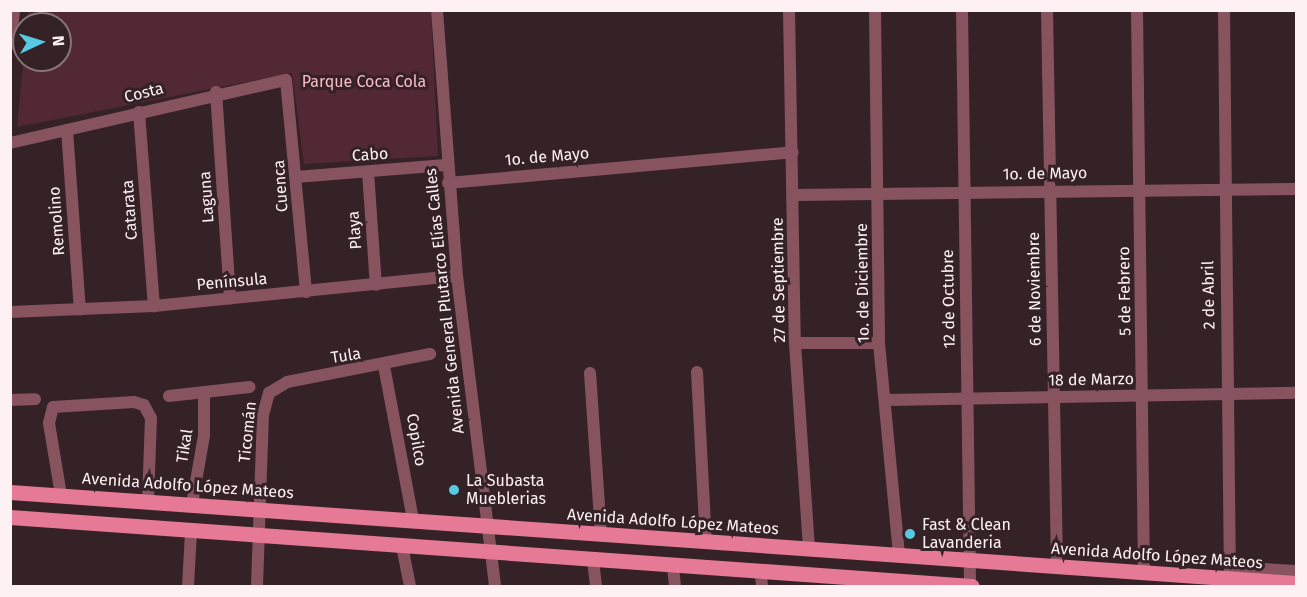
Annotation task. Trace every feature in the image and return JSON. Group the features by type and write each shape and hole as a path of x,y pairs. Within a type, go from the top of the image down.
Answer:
{"main road":[{"name":"Avenida Adolfo López Mateos","path":"10,492 148,500 601,536 970,561 1144,572 1230,573 1296,583"},
{"path":"10,517 673,567 761,580 971,586"}],"street":[{"path":"10,44 14,10"},
{"name":"Avenida General Plutarco Elías Calles","path":"437,10 446,165 457,276 495,586"},
{"name":"27 de Septiembre","path":"789,10 795,343 809,549"},
{"name":"1o. de Diciembre","path":"875,10 879,343 899,555"},
{"name":"12 de Octubre","path":"962,10 971,586"},
{"name":"6 de Noviembre","path":"1047,10 1058,566"},
{"name":"5 de Febrero","path":"1137,10 1144,572"},
{"name":"2 de Abril","path":"1224,10 1223,188 1230,573"},
{"name":"Costa","path":"10,143 216,92 286,80"},
{"name":"Cuenca","path":"286,80 306,292"},
{"name":"Laguna","path":"216,92 230,299"},
{"name":"Catarata","path":"140,112 154,306"},
{"name":"Remolino","path":"67,130 80,310"},
{"name":"1o. de Mayo","path":"448,183 793,152"},
{"name":"Cabo","path":"296,177 446,165"},
{"name":"Playa","path":"368,172 376,285"},
{"name":"1o. de Mayo","path":"794,195 1223,188 1296,189"},
{"name":"Península","path":"10,312 154,306 457,276"},
{"path":"795,343 879,343"},
{"name":"Tula","path":"269,393 287,382 384,366 430,354"},
{"name":"Copilco","path":"384,366 413,520"},
{"path":"697,372 706,542"},
{"path":"590,373 601,536"},
{"path":"169,396 249,387"},
{"name":"Tikal","path":"192,504 204,436 204,393"},
{"name":"Ticomán","path":"257,586 258,510 269,393"},
{"name":"18 de Marzo","path":"886,400 1296,393"},
{"path":"10,400 34,399"},
{"path":"61,495 49,423 53,406 84,401 134,402 148,408 152,432 148,500"},
{"path":"188,586 191,532"},
{"path":"402,546 410,586"},
{"path":"593,561 596,586"},
{"path":"673,567 675,586"},
{"path":"1230,573 1296,571"}],"green space":[{"name":"Parque Coca Cola","path":"431,11 438,156 304,164 292,73 17,127 22,72 72,72 72,12 28,12"}],"place":[{"name":"La Subasta Mueblerias","path":"454,490"},
{"name":"Fast & Clean Lavanderia","path":"910,534"}]}
